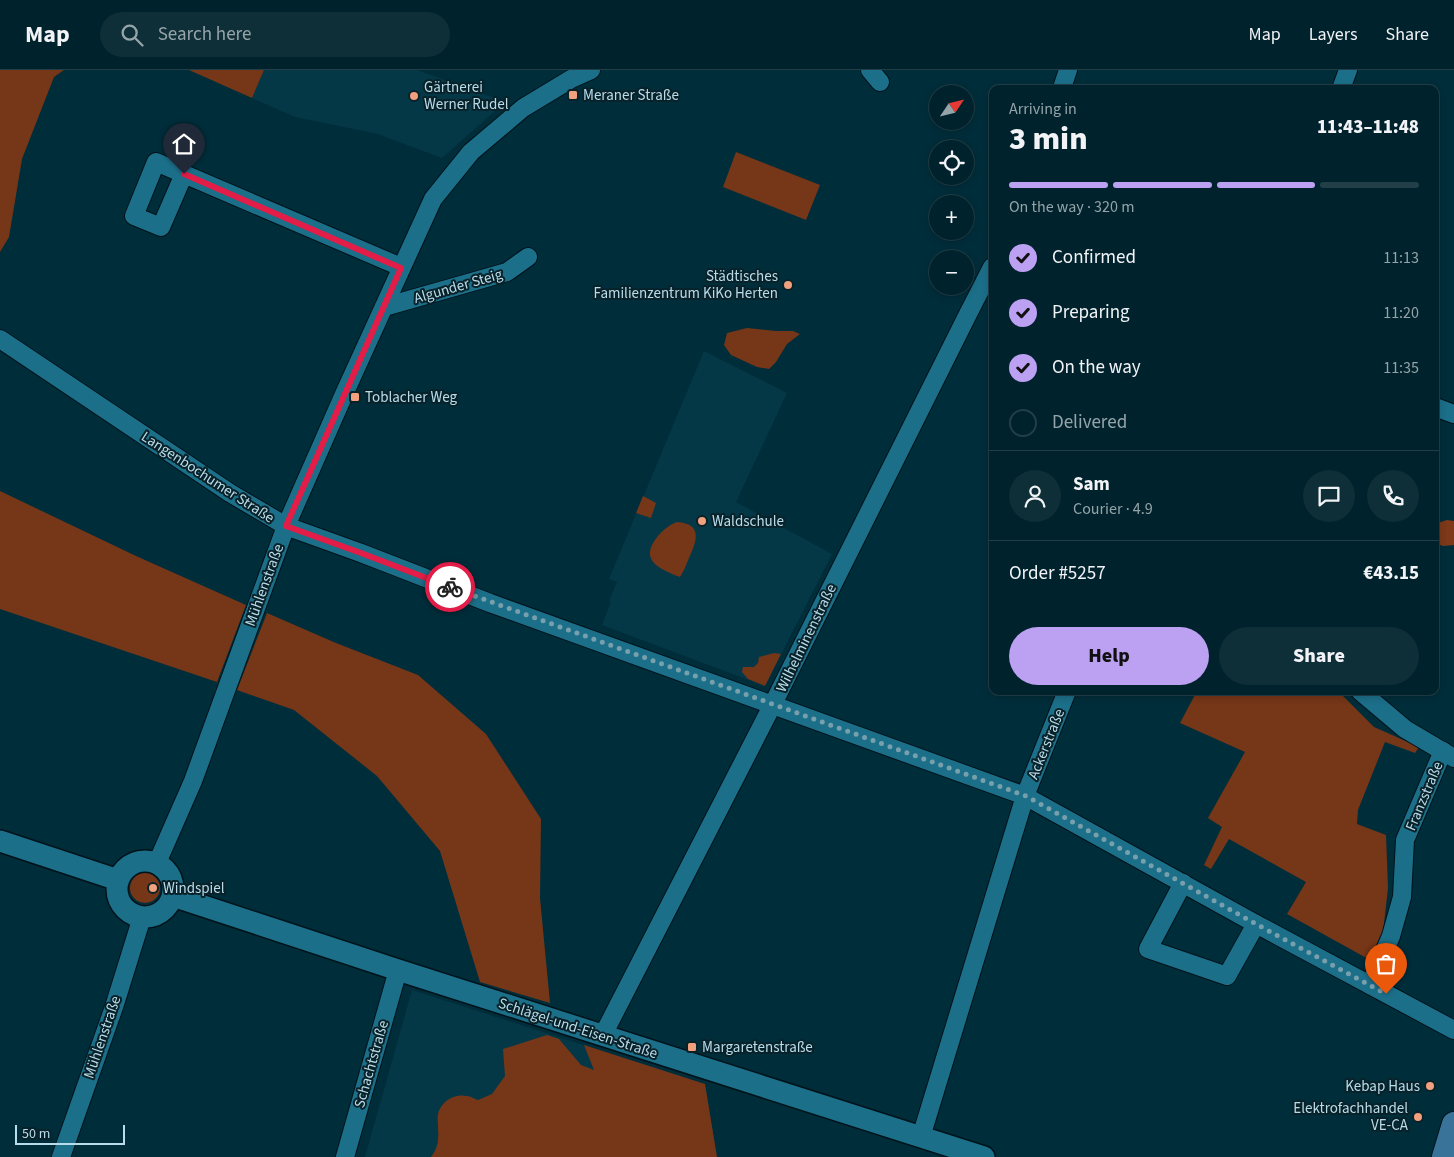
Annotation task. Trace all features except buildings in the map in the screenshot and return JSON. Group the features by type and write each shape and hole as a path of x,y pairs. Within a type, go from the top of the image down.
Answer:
{"main road":[{"path":"1444,1157 1454,1124"}],"street":[{"path":"1063,85 1068,70"},
{"path":"1342,85 1348,70"},
{"name":"Mühlenstraße","path":"157,863 193,781 286,526 433,199 471,152 523,108 584,72"},
{"path":"184,174 401,268"},
{"name":"Algunder Steig","path":"384,307 507,272 528,257"},
{"name":"Wilhelminenstraße","path":"602,1035 773,704 989,273"},
{"name":"Langenbochumer Straße","path":"0,339 230,493 286,526 1026,796 1256,924 1454,1030"},
{"path":"1439,408 1454,414"},
{"name":"Ackerstraße","path":"1026,796 1065,695"},
{"name":"Franzstraße","path":"1365,695 1405,729 1449,755 1405,840 1402,897 1391,936 1370,985"},
{"path":"921,1137 1026,796"},
{"path":"0,841 118,880"},
{"path":"144,860 157,863 163,866 170,876 173,890 169,904 161,912 151,916 142,917 130,913 121,904 117,896 116,886 121,872 135,862 144,860"},
{"path":"1183,884 1148,949 1227,976 1256,924"},
{"name":"Schlägel-und-Eisen-Straße","path":"172,896 984,1157"},
{"name":"Mühlenstraße","path":"61,1157 114,1007 142,917"},
{"name":"Schachtstraße","path":"345,1157 398,970"}],"shaded area":[{"path":"0,70 64,70 54,77 22,159 9,237 0,252"},
{"path":"189,70 264,70 252,98"},
{"path":"264,70 417,70 505,102 442,158 378,134 295,117 252,98"},
{"path":"736,152 820,185 806,220 723,187"},
{"path":"747,328 793,331 800,334 787,344 776,362 769,369 757,367 731,355 724,345 727,333"},
{"name":"Waldschule","path":"704,351 787,393 736,502 832,554 765,686 602,625 617,582 609,579"},
{"path":"0,491 136,556 246,605 217,682 0,609"},
{"path":"643,496 656,503 651,518 636,513"},
{"path":"1447,520 1454,521 1454,545 1439,544 1439,523"},
{"path":"677,522 691,526 696,534 696,540 680,577 659,567 651,557 650,551 652,544 660,534"},
{"path":"267,613 336,643 418,675 486,734 541,819 540,898 550,1003 480,982 440,851 377,776 294,710 237,690"},
{"path":"774,653 781,654 765,686 748,679 742,672 743,667 754,667 758,663 759,657"},
{"path":"1195,695 1342,695 1374,727 1419,747 1415,753 1385,742 1358,810 1357,824 1386,835 1388,888 1383,932 1370,960 1287,914 1306,882 1229,839 1211,869 1204,865 1222,827 1208,818 1245,752 1180,723"},
{"path":"145,873 151,874 159,882 159,894 151,902 145,903 139,902 131,894 130,888 131,882 139,874"},
{"path":"412,990 705,1084 717,1157 365,1157"},
{"path":"547,1035 559,1039 581,1065 594,1070 584,1045 705,1084 717,1157 431,1157 438,1141 439,1110 445,1102 453,1097 462,1095 478,1100 492,1094 505,1076 503,1049"}],"way so far":[{"path":"450,587 1026,796 1386,994"}],"place":[{"name":"Meraner Straße","path":"573,95"},
{"name":"Gärtnerei Werner Rudel","path":"414,96"},
{"name":"Städtisches Familienzentrum KiKo Herten","path":"788,285"},
{"name":"Toblacher Weg","path":"355,397"},
{"name":"Waldschule","path":"702,521"},
{"name":"Windspiel","path":"153,888"},
{"name":"Margaretenstraße","path":"692,1047"},
{"name":"Kebap Haus","path":"1430,1086"},
{"name":"Elektrofachhandel VE-CA","path":"1418,1117"}],"route":[{"path":"184,174 401,268 286,526 450,587"}]}
